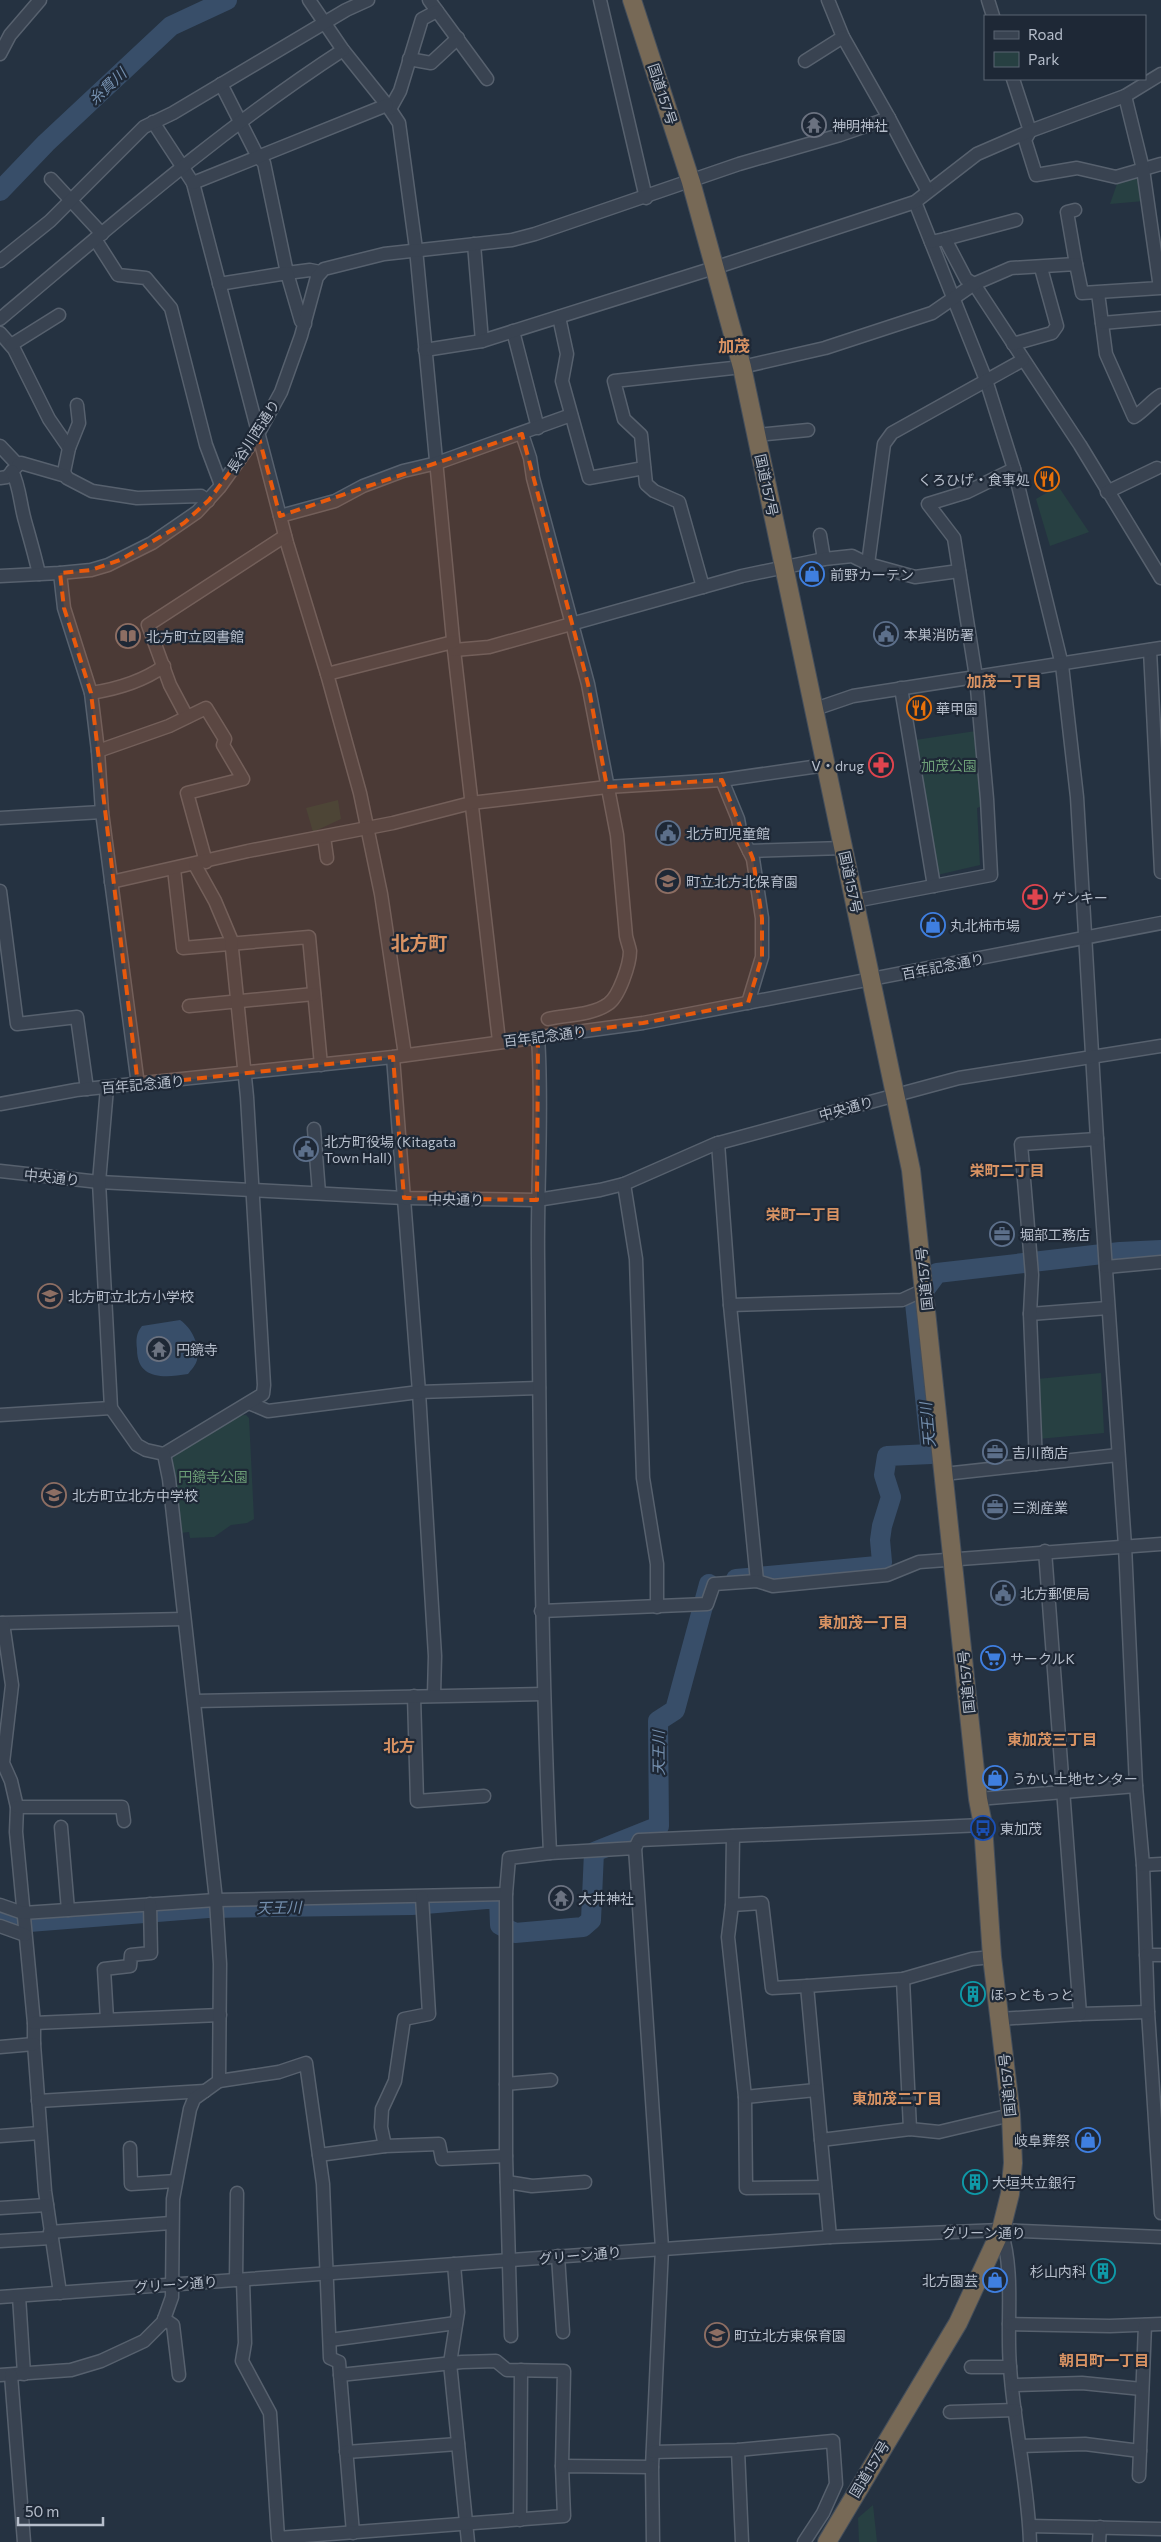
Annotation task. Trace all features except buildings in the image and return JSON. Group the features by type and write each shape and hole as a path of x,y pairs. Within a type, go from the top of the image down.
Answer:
{"highway":[{"name":"国道157号","path":"632,0 717,268 742,367 911,1170 926,1289 978,1799 983,1825 992,1957 1010,2115 1013,2163 1010,2194 1001,2230 958,2323 827,2542"}],"street":[{"path":"0,54 10,35 40,0"},
{"path":"0,261 50,221 144,127 221,84 323,23 347,5 368,0"},
{"path":"430,0 487,79"},
{"path":"600,0 646,198"},
{"path":"988,0 993,15"},
{"path":"826,1 843,37 927,190"},
{"path":"311,3 323,23 389,107 399,123 416,249 453,646 499,1041"},
{"path":"193,184 389,107 396,102 422,19 438,11"},
{"path":"805,61 843,37"},
{"path":"410,59 431,63 458,38"},
{"path":"0,319 181,167 343,50"},
{"path":"425,350 482,341 717,268 915,202 927,190 977,154 1030,131 1125,96 1161,74"},
{"path":"1013,80 1030,131 1025,140 1036,175 1077,168 1116,177 1161,164"},
{"path":"221,84 242,122 258,157 264,163 287,273 301,321 305,324"},
{"path":"1075,210 1067,212 1082,293 1160,288 1159,255 1143,169 1125,96"},
{"path":"219,284 310,270 320,272 338,265 416,249 474,244 536,234 646,198 739,164 840,135 889,118"},
{"path":"153,122 171,146 181,167 193,184 285,536 327,674 368,829 381,894 399,1056 404,1198 419,1392 435,1656 434,1695"},
{"path":"51,179 71,200 99,236 118,275 146,278 171,308 206,445 221,485"},
{"path":"915,202 986,380 1014,470 1062,665 1077,798 1096,1139 1125,1546 1136,1786 1143,1865 1148,2012 1161,2213"},
{"path":"931,242 1016,220"},
{"path":"945,239 966,279 974,284 1080,445 1161,578"},
{"path":"474,244 482,341"},
{"path":"703,587 679,502 654,491 646,484 641,435 624,419 614,381 742,367 825,348 932,313 974,284 1011,268 1041,268 1076,264"},
{"path":"1013,344 1052,333 1057,326 1041,268"},
{"name":"長谷川西通り","path":"0,576 91,570 120,560 184,523 208,501 258,434 282,392 305,324 315,282 320,272"},
{"path":"1098,293 1106,354 1134,417 1143,411 1148,403 1161,395"},
{"path":"11,345 59,315"},
{"path":"558,316 567,354 562,381 589,478 644,468"},
{"path":"1102,323 1161,318"},
{"path":"513,331 538,428"},
{"path":"0,333 11,345 49,419 70,448"},
{"path":"868,564 884,444 892,432 1023,360"},
{"path":"66,476 64,472 79,423 77,405"},
{"path":"280,516 335,501 363,486 403,471 436,463 571,415"},
{"path":"757,436 808,430"},
{"path":"522,434 588,684 617,835 626,936 630,952 616,995 608,1004 592,1010 548,1019"},
{"path":"0,446 15,468 24,520 34,547 39,574"},
{"path":"0,478 7,477 21,463 66,476 92,491 137,498 201,496 208,501"},
{"path":"1107,492 1157,468"},
{"path":"855,901 991,875 987,799 976,677 954,538 928,504 967,492 1014,470"},
{"path":"820,535 824,559"},
{"path":"187,717 148,625 285,536"},
{"path":"327,674 453,646 489,647 742,576 824,559 852,556 868,564 915,578 959,571"},
{"path":"60,573 64,608 91,693 98,752 102,812 138,1085"},
{"path":"815,709 854,696 1156,649 1161,872"},
{"path":"91,693 116,689 152,675 164,666"},
{"path":"901,688 934,886"},
{"path":"98,752 206,708 225,739 224,745 243,779 187,793 201,863 232,943 252,1190 263,1394 164,1454 137,1446 111,1408 99,1182 107,1088"},
{"path":"112,882 248,851 368,829 471,803 607,787 722,780 826,765"},
{"path":"722,780 753,859 762,918 762,956 748,1003"},
{"path":"0,818 102,812"},
{"path":"324,837 327,858"},
{"path":"749,851 844,848"},
{"path":"174,869 183,948 309,937 321,1065"},
{"path":"0,891 4,961 17,1024 77,1017 87,1090"},
{"name":"百年記念通り","path":"0,1104 87,1090 399,1056 643,1023 1161,923"},
{"path":"189,1006 314,994"},
{"path":"538,1037 537,1200 541,1611 550,1852"},
{"name":"中央通り","path":"0,1171 99,1182 404,1198 537,1200 600,1190 624,1184 718,1143 960,1078 1161,1046"},
{"path":"314,1129 319,1193"},
{"path":"1036,1464 1030,1314 1032,1275 1021,1144 1096,1139"},
{"path":"718,1143 730,1305 757,1581"},
{"path":"624,1184 636,1259 643,1478 657,1564 657,1608"},
{"path":"1106,1267 1161,1262"},
{"path":"730,1305 902,1300 926,1289"},
{"path":"1030,1314 1108,1308"},
{"path":"249,1403 268,1411 419,1392 539,1388"},
{"path":"0,1415 111,1408"},
{"path":"164,1454 169,1480 195,1700 216,1900 220,2081"},
{"path":"944,1474 1118,1454"},
{"path":"541,1611 657,1608 707,1604 714,1584 757,1581 773,1586 887,1575 919,1562 953,1558 1161,1544"},
{"path":"1045,1551 1065,1792 1080,2014"},
{"path":"60,2293 50,2235 40,2133 34,2023 23,1913 22,1876 16,1832 17,1807 11,1781 3,1763 12,1685 2,1623 184,1619"},
{"path":"195,1700 543,1694"},
{"path":"414,1696 417,1801 484,1796"},
{"path":"978,1799 1136,1786"},
{"path":"17,1807 122,1807 124,1821"},
{"path":"653,2542 652,2467 662,2248 635,1848 639,1840 659,1837 733,1836 983,1825"},
{"path":"60,1827 68,1910"},
{"path":"733,1836 732,1905 728,1937 745,2097 746,2188 825,2187"},
{"path":"511,2336 506,2182 506,1894 509,1858 550,1852 635,1848"},
{"path":"1143,1865 1161,1864"},
{"path":"0,1905 23,1913 216,1900 506,1894"},
{"path":"385,2146 381,2127 382,2109 395,2082 404,2019 429,2014 422,1897"},
{"path":"732,1905 762,1903 772,1988 903,1979 972,1959 992,1957"},
{"path":"107,2019 104,1969 130,1966 131,1955 151,1953 150,1904"},
{"path":"0,1926 25,1935"},
{"path":"1146,1956 1161,1955"},
{"path":"903,1979 910,2129"},
{"path":"806,1986 830,2237"},
{"path":"999,2019 1148,2012"},
{"path":"34,2023 220,2015"},
{"path":"0,2047 34,2044"},
{"path":"12,2375 72,2370 101,2361 144,2341 164,2319 172,2297 171,2223 176,2181 190,2109 194,2099 220,2081 279,2072 306,2063 319,2156 328,2272 330,2358 339,2362 353,2533"},
{"path":"506,2084 551,2080"},
{"path":"745,2097 816,2090"},
{"path":"38,2101 207,2091"},
{"path":"821,2140 910,2129 939,2132 1010,2115"},
{"path":"0,2136 40,2133"},
{"path":"319,2156 385,2146 439,2144 442,2159 506,2156"},
{"path":"130,2148 131,2184 176,2181"},
{"path":"506,2182 532,2186 584,2182"},
{"path":"237,2193 240,2280 245,2343 242,2361 270,2413 278,2538 467,2525 564,2516 562,2466 564,2371 507,2370 496,2361 450,2363 340,2375"},
{"path":"0,2208 47,2205"},
{"path":"0,2241 171,2223"},
{"path":"1001,2230 1007,2250 1010,2367 1030,2526 1030,2542"},
{"name":"グリーン通り","path":"0,2297 830,2237 1001,2230 1161,2237"},
{"path":"558,2256 563,2332"},
{"path":"454,2264 458,2312 450,2363 468,2542"},
{"path":"19,2296 12,2375 24,2542"},
{"path":"164,2319 173,2325 179,2375"},
{"path":"330,2340 456,2323"},
{"path":"1009,2324 1110,2326 1161,2324"},
{"path":"1139,2476 1145,2325"},
{"path":"972,2367 1010,2367"},
{"path":"520,2520 521,2370"},
{"path":"1012,2385 1082,2383 1142,2389"},
{"path":"950,2412 1015,2410"},
{"path":"653,2452 738,2450 833,2441 836,2484 823,2513 804,2542"},
{"path":"346,2452 458,2444"},
{"path":"1020,2446 1085,2444 1140,2452"},
{"path":"738,2450 742,2542"},
{"path":"562,2466 652,2467"},
{"path":"1030,2526 1161,2529"},
{"path":"1099,2542 1100,2528"}],"highlighted area":[{"path":"258,434 280,516 522,434 588,684 607,787 722,780 738,819 753,859 762,918 762,957 748,1003 643,1023 538,1037 537,1200 404,1198 393,1057 138,1085 91,693 64,608 60,573 91,570 120,560 184,523 209,500"}],"green space":[{"path":"1136,175 1141,179 1144,201 1110,204 1118,181"},
{"path":"1058,486 1089,532 1050,546 1036,499"},
{"name":"加茂公園","path":"976,731 982,806 977,808 980,865 937,875 915,740"},
{"path":"338,800 341,819 313,832 306,808"},
{"path":"1101,1373 1104,1433 1038,1439 1037,1379"},
{"name":"円鏡寺公園","path":"246,1415 249,1418 254,1519 247,1523 231,1525 214,1537 190,1538 189,1532 180,1533 172,1462 174,1453 232,1416"},
{"path":"873,2505 877,2542 859,2542 858,2518"}],"water":[{"path":"180,1320 191,1332 196,1343 198,1354 195,1366 188,1374 161,1376 147,1372 138,1359 137,1340 140,1329 142,1326"}],"waterway":[{"name":"糸貫川","path":"0,191 46,143 171,26 227,0"},
{"name":"天王川","path":"736,1579 877,1566 882,1562 880,1540 882,1526 891,1497 884,1475 887,1456 931,1454 915,1303 937,1273 1120,1252 1161,1250"},
{"name":"天王川","path":"0,1917 16,1923 208,1908 412,1905 499,1898 500,1925 515,1933 583,1927 591,1920 594,1852 659,1826 658,1721 675,1710 709,1584"}],"place":[{"name":"神明神社","path":"814,125"},
{"name":"くろひげ・食事処","path":"1047,479"},
{"name":"前野カーテン","path":"812,574"},
{"name":"本巣消防署","path":"886,634"},
{"name":"北方町立図書館","path":"128,636"},
{"name":"華甲園","path":"919,708"},
{"name":"V・drug","path":"881,765"},
{"name":"北方町児童館","path":"668,833"},
{"name":"町立北方北保育園","path":"668,881"},
{"name":"ゲンキー","path":"1035,897"},
{"name":"丸北柿市場","path":"933,925"},
{"name":"北方町役場 (Kitagata Town Hall)","path":"306,1149"},
{"name":"堀部工務店","path":"1002,1234"},
{"name":"北方町立北方小学校","path":"50,1296"},
{"name":"円鏡寺","path":"159,1349"},
{"name":"吉川商店","path":"995,1452"},
{"name":"北方町立北方中学校","path":"54,1495"},
{"name":"三渕産業","path":"995,1507"},
{"name":"北方郵便局","path":"1003,1593"},
{"name":"サークルK","path":"993,1658"},
{"name":"うかい土地センター","path":"995,1778"},
{"name":"東加茂","path":"983,1828"},
{"name":"大井神社","path":"561,1898"},
{"name":"ほっともっと","path":"973,1994"},
{"name":"岐阜葬祭","path":"1088,2140"},
{"name":"大垣共立銀行","path":"975,2182"},
{"name":"杉山内科","path":"1103,2271"},
{"name":"北方園芸","path":"995,2280"},
{"name":"町立北方東保育園","path":"717,2335"}],"district":[{"name":"加茂","path":"734,345"},
{"name":"加茂一丁目","path":"1004,681"},
{"name":"北方町","path":"419,942"},
{"name":"栄町二丁目","path":"1007,1170"},
{"name":"栄町一丁目","path":"803,1214"},
{"name":"東加茂一丁目","path":"863,1622"},
{"name":"東加茂三丁目","path":"1052,1739"},
{"name":"北方","path":"399,1745"},
{"name":"東加茂二丁目","path":"897,2098"},
{"name":"朝日町一丁目","path":"1104,2360"}]}
